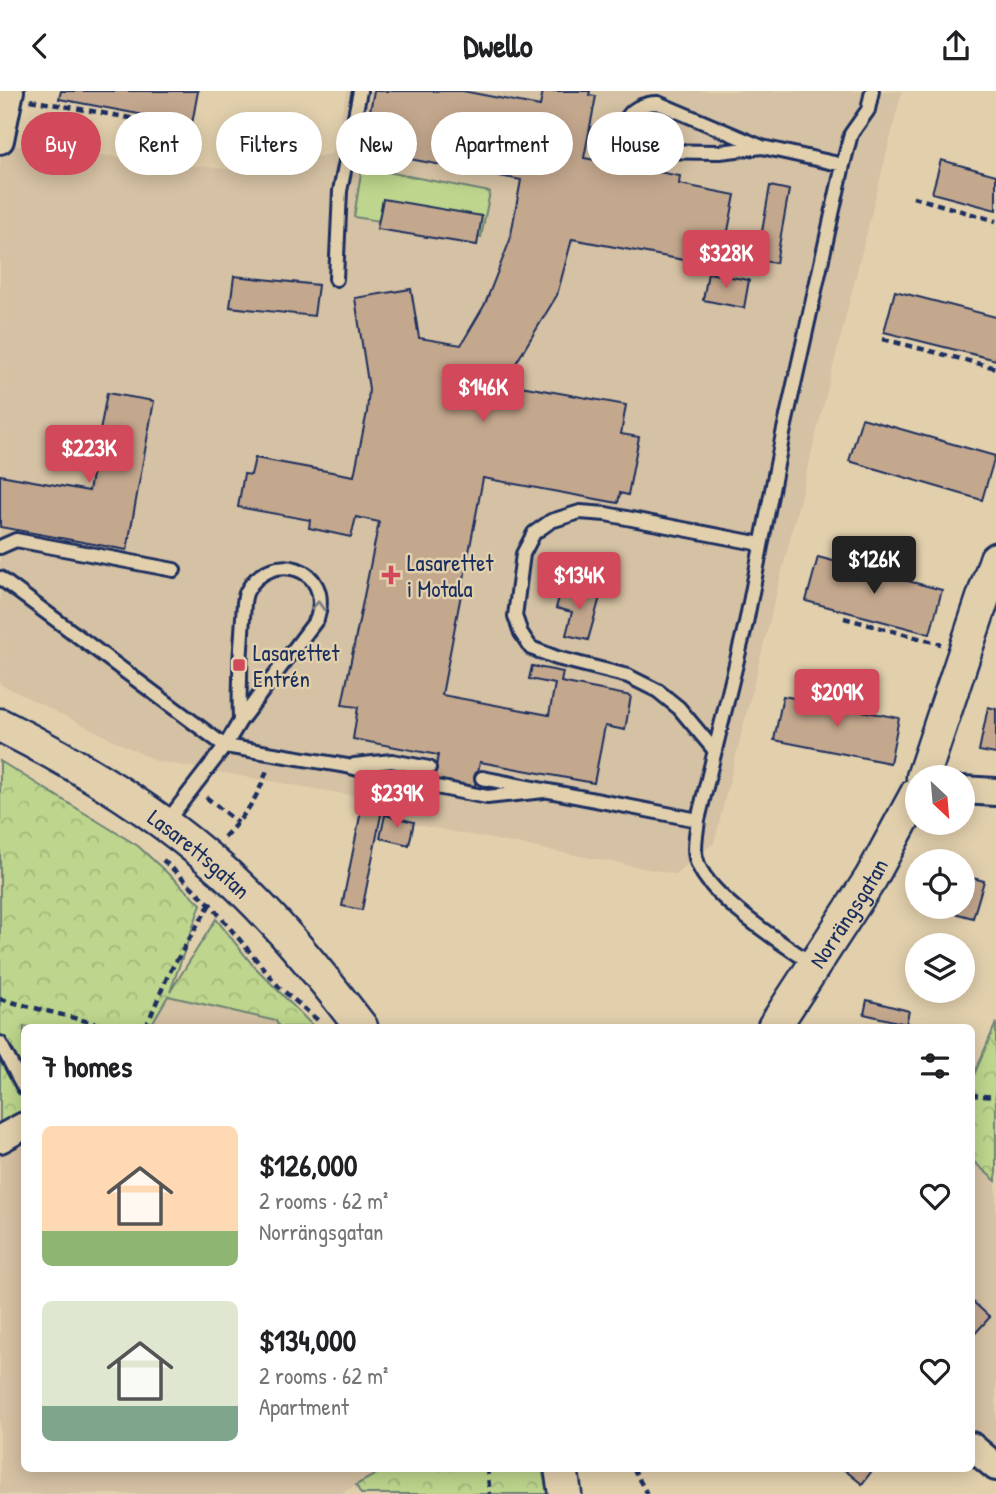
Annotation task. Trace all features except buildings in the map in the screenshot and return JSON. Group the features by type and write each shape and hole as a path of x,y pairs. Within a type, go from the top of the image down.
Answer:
{"street":[{"path":"0,140 9,93"},
{"path":"927,765 996,559"},
{"name":"Lasarettsgatan","path":"0,725 81,769 165,824 229,877 304,958 359,1024"},
{"path":"975,791 996,792"},
{"name":"Norrängsgatan","path":"776,1024 815,966 905,816"},
{"path":"0,1139 21,1128"},
{"path":"975,1450 996,1468"},
{"path":"562,1472 565,1494"}],"lane":[{"path":"336,279 340,191 360,91"},
{"path":"815,966 729,902 705,878 695,856 698,820 746,623 783,434 843,165 851,134 868,110 872,91"},
{"path":"762,147 720,152 641,151 631,145 625,134 625,123 631,110 645,103 658,103 762,147 843,165"},
{"path":"715,751 679,708 658,691 628,675 557,658 531,648 514,616 523,554 534,533 551,520 580,512 606,514 761,544"},
{"path":"0,547 16,540 174,570"},
{"path":"165,824 317,619 321,605 318,589 312,577 298,570 267,570 246,592 239,666 240,721"},
{"path":"0,579 225,746 347,766 391,778 487,797 544,791"},
{"path":"347,766 392,761 429,768"},
{"path":"482,778 698,820"},
{"path":"0,1042 21,1082"}],"path":[{"path":"9,93 115,114"},
{"path":"913,197 996,221"},
{"path":"883,339 996,368"},
{"path":"844,618 965,651"},
{"path":"224,837 253,803 273,753"},
{"path":"193,787 238,823"},
{"path":"158,855 210,904 279,986 323,1024"},
{"path":"147,1024 168,975 210,904"},
{"path":"0,999 97,1024"},
{"path":"975,1095 996,1097"},
{"path":"487,1472 490,1494"},
{"path":"635,1472 647,1494"}],"shaded area":[{"name":"Lasarettet i Motala","path":"347,91 902,91 714,843 675,874 381,818 384,801 156,761 0,684 0,165 3,144 21,146 21,175 101,175 101,155 115,157 115,175 202,175 202,166 216,168 216,175 322,175 322,156 332,154 336,137 336,175 417,175 417,112 342,112"},
{"path":"168,996 276,1021 278,1024 152,1024"},
{"path":"21,1143 21,1472 380,1472 340,1494 0,1494 0,1154"},
{"path":"975,1163 996,1181 996,1480 975,1460"}],"green space":[{"path":"361,175 403,175 490,192 481,237 354,217"},
{"path":"0,761 138,846 201,904 170,992 216,919 252,964 311,1024 278,1024 276,1021 168,996 152,1024 21,1024 21,1143 0,1154"},
{"path":"996,1023 996,1181 975,1163 975,1073"},
{"path":"380,1472 543,1472 547,1494 361,1494 356,1485"}],"place":[{"name":"Lasarettet i Motala","path":"391,575"},
{"name":"Lasarettet Entrén","path":"239,665"}]}
